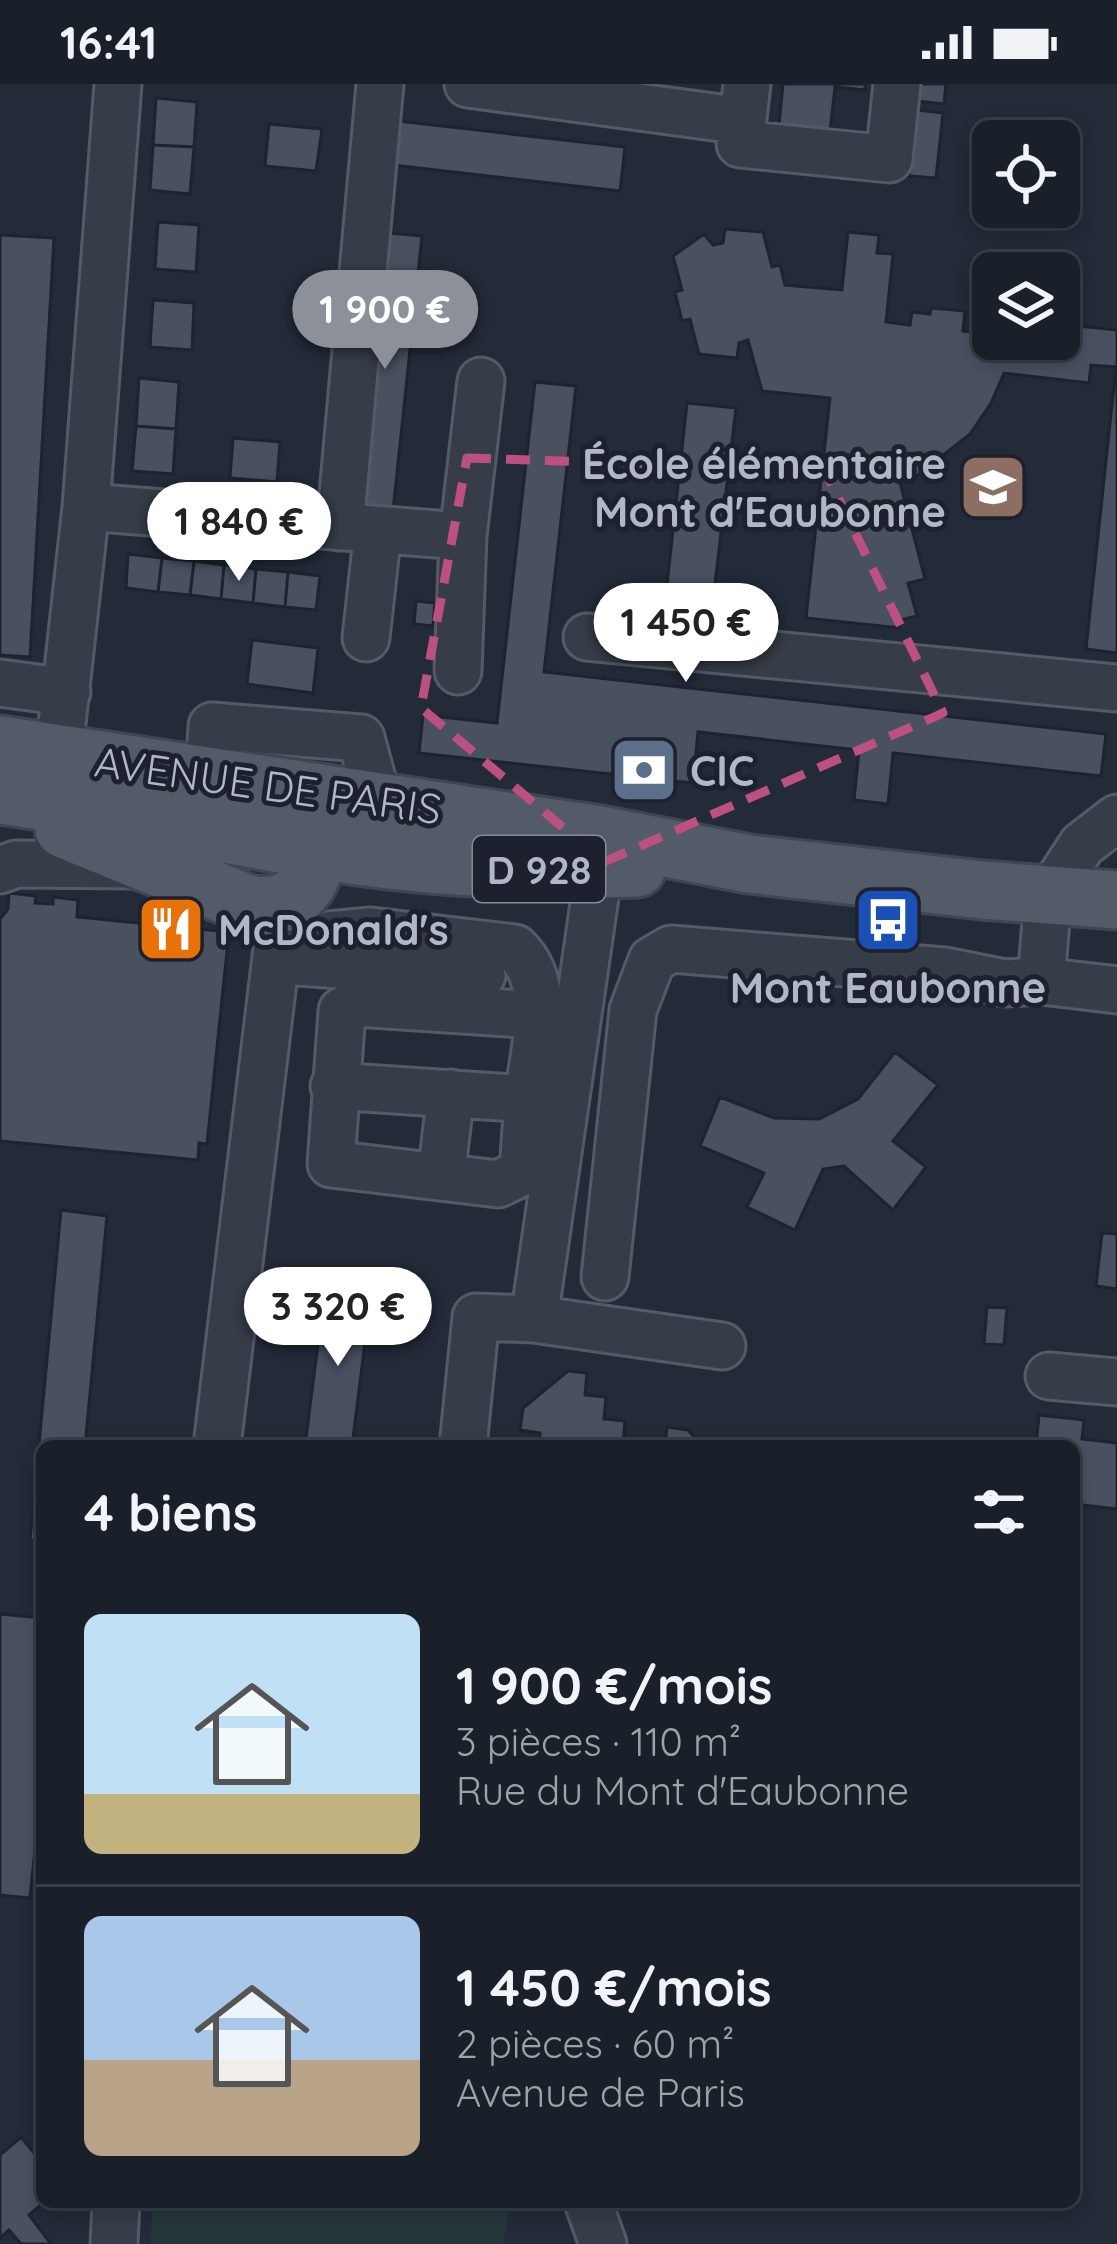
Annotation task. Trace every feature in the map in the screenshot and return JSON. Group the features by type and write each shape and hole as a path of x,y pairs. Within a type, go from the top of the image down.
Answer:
{"main road":[{"name":"AVENUE DE PARIS","path":"0,745 28,788 294,912 381,858 487,867 598,869 749,864"},
{"name":"AVENUE DE PARIS","path":"28,788 209,775 600,835 749,864 1048,897 1117,900"},
{"path":"28,788 155,865 248,904 294,912 314,792"}],"street":[{"path":"28,788 67,692 118,84"},
{"path":"365,638 358,529 380,84"},
{"path":"488,85 745,102 740,144 890,159 897,84"},
{"path":"458,671 463,536 482,381"},
{"path":"86,507 463,536"},
{"path":"587,638 1117,688"},
{"path":"0,683 67,692"},
{"path":"209,775 212,727 361,738 378,801"},
{"path":"1041,981 1048,897 1082,845 1117,818"},
{"path":"0,870 16,864 155,865"},
{"path":"534,1319 598,869"},
{"path":"294,912 482,975"},
{"path":"294,912 329,935 371,931 515,948 532,964 540,995 523,1172 498,1184 331,1164 342,1011 356,1003 537,1015"},
{"path":"218,1440 248,1202 294,912"},
{"path":"605,1277 633,1010 652,960 670,949 1117,990"},
{"path":"334,1086 528,1099"},
{"path":"441,1177 451,1094"},
{"path":"464,1440 476,1317 534,1319 722,1346"},
{"path":"1049,1376 1117,1382"},
{"path":"114,2244 116,2208"},
{"path":"590,2208 603,2244"}],"highlighted area":[{"path":"467,458 824,469 943,713 604,862 421,708"}],"shaded area":[{"path":"152,2208 510,2208 503,2244 151,2244"}],"building":[{"path":"783,84 865,84 865,90 835,87 829,141 778,135"},
{"path":"919,84 946,84 944,104 917,101"},
{"path":"156,98 197,102 194,147 153,145"},
{"path":"917,110 943,113 936,178 909,176"},
{"path":"380,119 625,147 620,191 375,163"},
{"path":"269,124 322,129 316,171 265,166"},
{"path":"153,145 194,147 190,194 150,190"},
{"path":"158,222 199,225 196,272 155,269"},
{"path":"725,229 763,232 772,267 780,265 785,285 842,290 848,232 879,235 877,253 893,254 886,322 910,325 912,312 930,314 931,308 965,311 963,331 972,332 972,360 1080,360 1080,326 1117,330 1117,653 1086,649 1116,367 1091,365 1089,383 1004,373 970,434 913,479 911,471 898,475 925,579 908,583 917,616 901,620 900,628 806,618 830,398 762,391 748,340 739,343 737,358 699,354 690,319 682,321 675,292 682,290 673,256 704,234 713,245 723,243"},
{"path":"378,232 422,236 393,511 347,506"},
{"path":"0,235 54,238 30,657 0,655"},
{"path":"153,300 194,303 192,350 150,347"},
{"path":"139,378 179,382 176,429 136,426"},
{"path":"535,382 576,386 544,672 1106,734 1101,776 893,753 888,804 854,800 859,750 698,732 693,783 419,753 423,715 497,723"},
{"path":"687,403 736,408 712,609 665,603"},
{"path":"136,426 176,429 173,474 132,471"},
{"path":"233,438 280,442 277,482 230,478"},
{"path":"128,554 162,558 158,592 126,588"},
{"path":"162,558 194,561 190,595 158,592"},
{"path":"194,561 224,565 221,599 190,595"},
{"path":"224,565 256,569 253,603 221,599"},
{"path":"256,569 288,572 285,607 253,603"},
{"path":"288,572 320,576 316,610 285,607"},
{"path":"416,601 435,603 433,626 414,624"},
{"path":"252,640 318,648 313,693 247,684"},
{"path":"9,893 36,896 35,903 53,904 53,897 78,900 77,917 229,932 207,1144 199,1143 198,1160 0,1141 0,919 8,909"},
{"path":"895,1052 938,1085 893,1141 926,1167 893,1210 844,1166 823,1169 795,1230 747,1207 764,1173 700,1146 720,1097 774,1118 819,1119 858,1099"},
{"path":"61,1210 107,1216 86,1440 39,1440"},
{"path":"1102,1233 1117,1234 1117,1289 1096,1286"},
{"path":"325,1288 371,1295 353,1440 306,1440"},
{"path":"987,1307 1007,1308 1004,1345 984,1344"},
{"path":"568,1371 587,1373 585,1395 606,1397 604,1419 625,1421 623,1440 539,1440 540,1433 520,1430 523,1408"},
{"path":"1039,1415 1084,1420 1082,1439 1117,1443 1117,1509 1080,1505 1080,1440 1037,1440"},
{"path":"667,1427 688,1430 697,1440 666,1440"},
{"path":"36,1476 36,1541 30,1540"},
{"path":"0,1614 36,1617 36,1838 30,1898 0,1895"},
{"path":"21,2137 36,2153 37,2208 29,2215 51,2244 21,2244 9,2230 0,2238 0,2155"}],"place":[{"name":"École élémentaire Mont d'Eaubonne","path":"993,487"},
{"name":"CIC","path":"644,770"},
{"name":"Mont Eaubonne","path":"888,920"},
{"name":"McDonald's","path":"171,929"}]}
